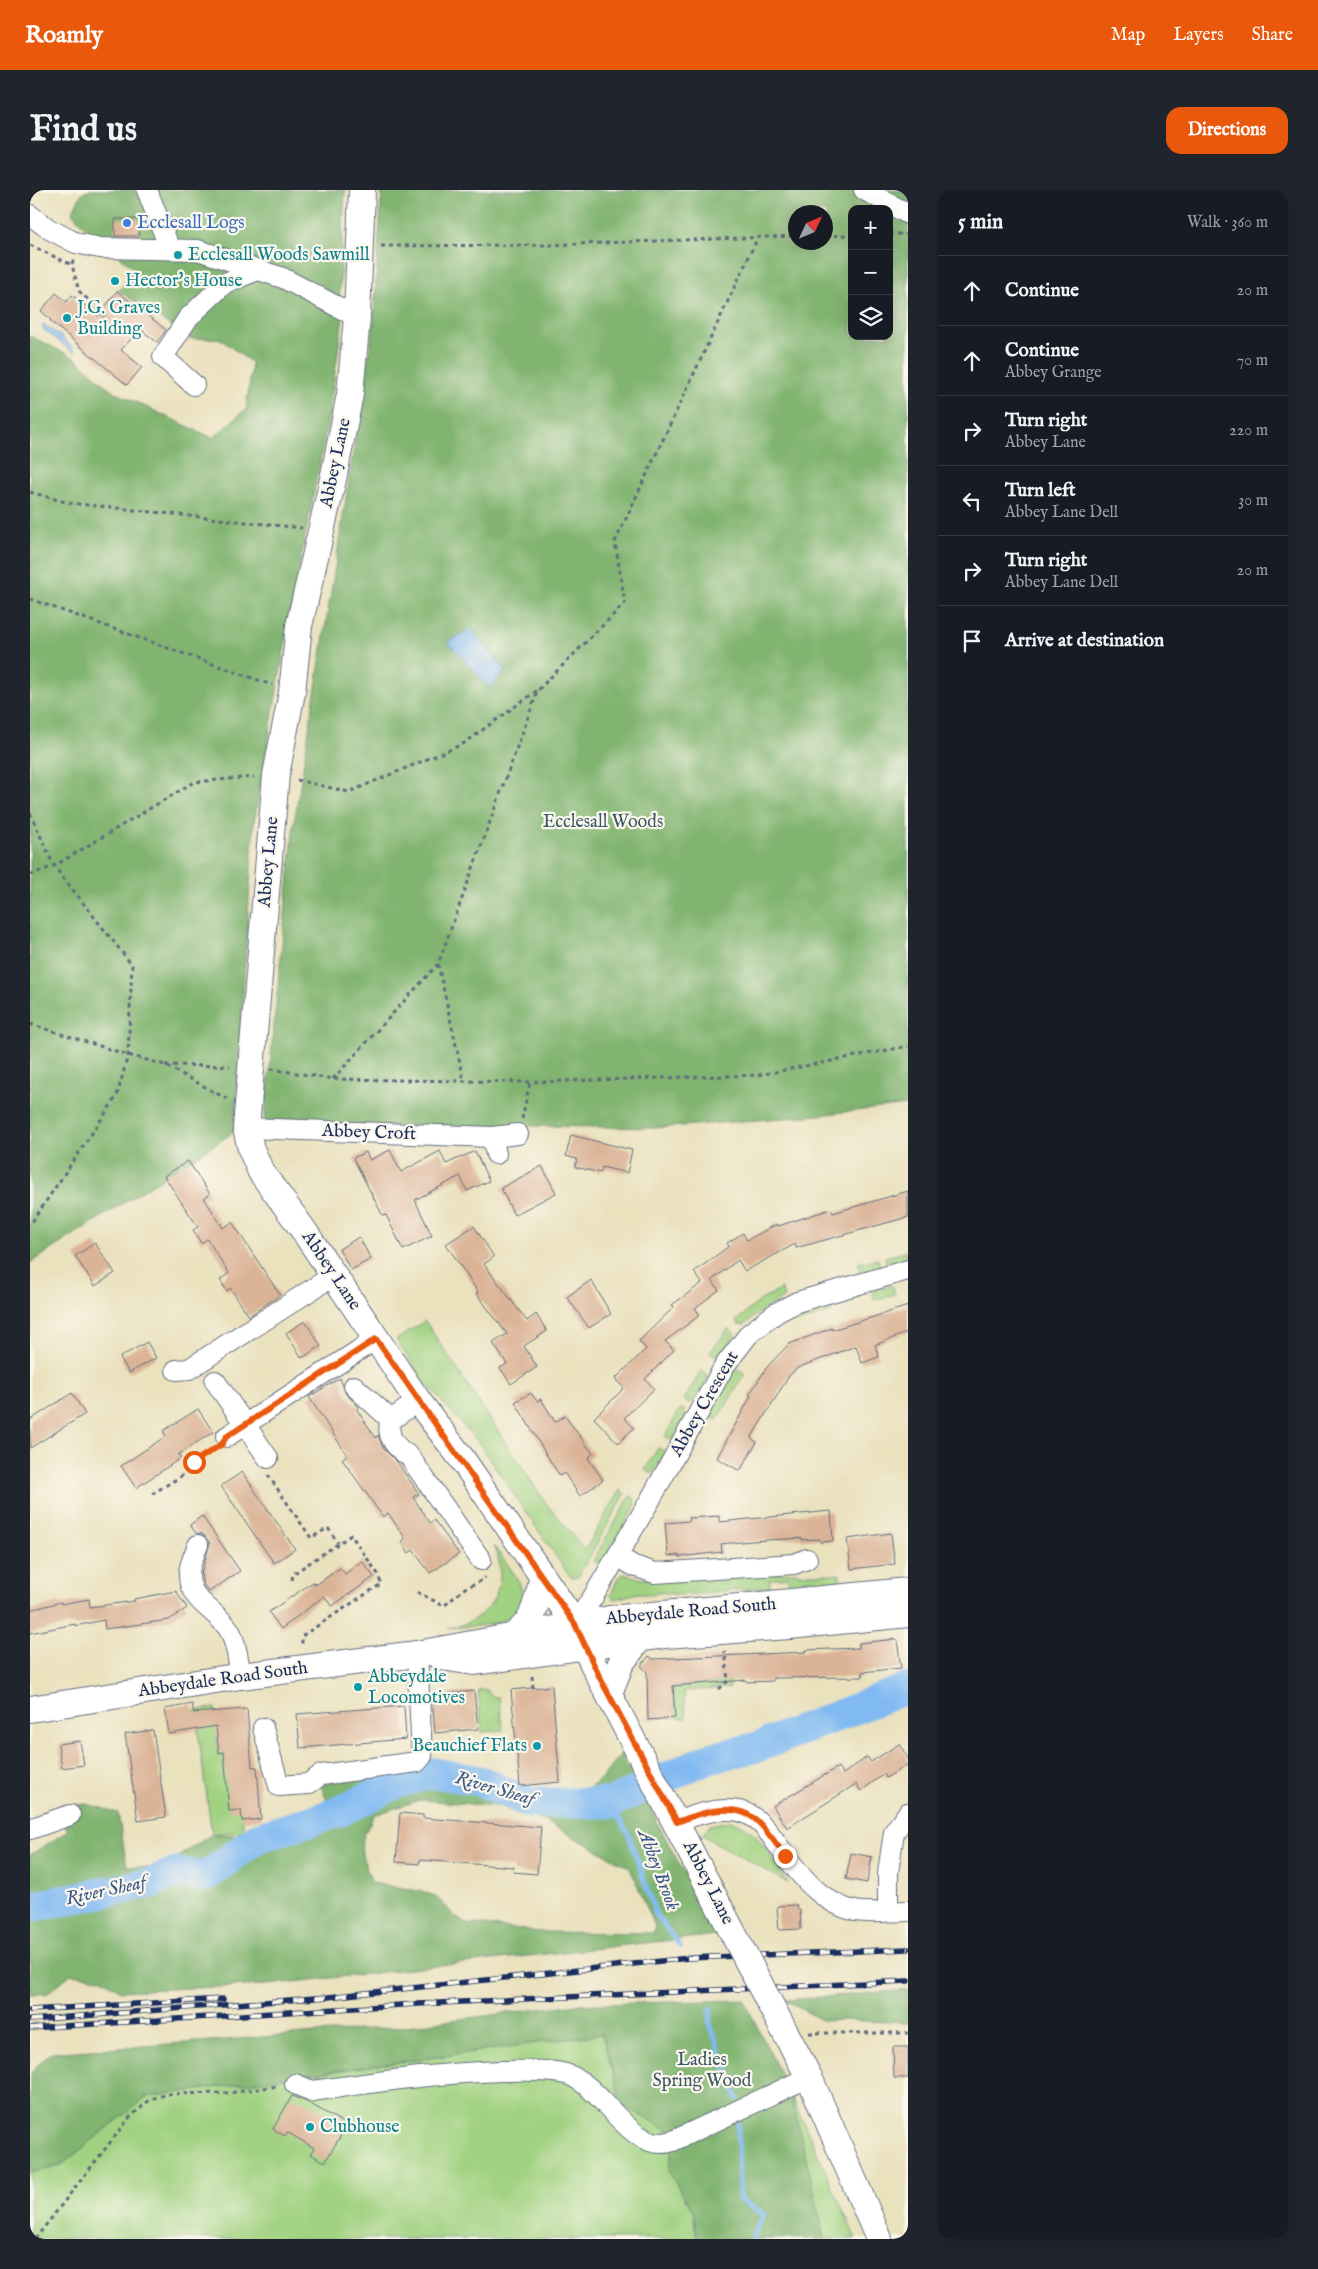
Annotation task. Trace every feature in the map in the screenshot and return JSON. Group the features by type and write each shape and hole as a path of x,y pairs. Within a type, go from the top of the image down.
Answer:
{"main road":[{"name":"Abbey Lane","path":"362,190 358,317 350,394 300,626 292,692 276,775 253,1066 246,1128 251,1149 261,1172 334,1275 418,1401 462,1459 543,1576 580,1635 809,2077 879,2239"},
{"path":"510,1638 519,1632 533,1616 543,1576"},
{"name":"Abbeydale Road South","path":"417,1654 475,1662 678,1612 908,1591"},
{"name":"Abbeydale Road South","path":"30,1709 241,1676 417,1654 510,1638 580,1635 640,1638 908,1614"},
{"path":"609,1693 621,1663 640,1638"}],"street":[{"path":"147,190 170,249"},
{"path":"864,190 908,214"},
{"path":"30,215 49,229 76,243 100,248 198,250 284,278 358,317"},
{"path":"194,385 163,357 188,318 225,283 258,270"},
{"name":"Abbey Croft","path":"246,1128 494,1145 518,1134"},
{"name":"Abbey Crescent","path":"580,1635 617,1556 725,1365 749,1334 776,1313 797,1302 908,1270"},
{"path":"176,1370 189,1368 334,1275"},
{"path":"226,1437 376,1339"},
{"path":"215,1381 268,1458"},
{"path":"354,1386 391,1420"},
{"path":"418,1401 391,1420 389,1431 394,1443 399,1450 409,1456 481,1560"},
{"path":"198,1544 189,1572 191,1590 202,1604 220,1618 230,1632 235,1643 241,1676"},
{"path":"617,1556 634,1566 655,1573 794,1564 807,1559"},
{"path":"263,1728 279,1786 308,1784 321,1775 417,1762 422,1756 417,1654"},
{"path":"672,1815 722,1810 741,1812 761,1824 800,1875 817,1891 855,1911 908,1911"},
{"path":"888,1911 888,1873 894,1832 908,1813"},
{"path":"30,1829 70,1815"},
{"path":"295,2084 312,2091 474,2072 538,2070 567,2075 582,2082 637,2134 657,2144 674,2141 809,2077"}],"path":[{"path":"893,234 908,234"},
{"path":"833,236 848,235"},
{"path":"361,246 546,245 788,236"},
{"path":"30,875 54,866 194,782 276,775 349,792 463,744 538,690 625,603 615,542 758,237"},
{"path":"76,243 72,265 79,291 108,319"},
{"path":"30,245 72,265"},
{"path":"30,492 69,503 321,530"},
{"path":"30,599 292,692"},
{"path":"333,1079 438,964 538,690"},
{"path":"30,814 54,866 132,965 128,1056 117,1096 30,1225"},
{"path":"438,964 464,1081"},
{"path":"30,1024 128,1056 165,1065 253,1066 333,1079 530,1082 759,1075 908,1046"},
{"path":"165,1065 227,1099 250,1100"},
{"path":"518,1134 530,1082"},
{"path":"152,1494 188,1472 194,1462 222,1444 226,1437"},
{"path":"268,1458 260,1463 311,1538 328,1528 338,1544"},
{"path":"292,1580 293,1574 351,1535 378,1574 381,1584 302,1636 303,1668"},
{"path":"417,1592 438,1605 447,1604 465,1588 484,1578 485,1573 481,1560"},
{"path":"719,1689 728,1681 724,1631"},
{"path":"790,2040 808,2033 908,2033"},
{"path":"35,2239 130,2117 151,2099 168,2094 228,2093 295,2084"}],"green space":[{"path":"91,190 345,190 339,303 276,269 100,244 72,213 82,193"},
{"name":"Ecclesall Woods","path":"382,190 908,190 908,1105 809,1116 656,1128 264,1126 294,824 373,329"},
{"path":"187,255 274,281 343,317 329,415 294,593 254,822 234,1132 30,1263 30,336 75,358 112,391 213,438 246,409 252,363 219,338 191,339 119,291 134,269 119,256"},
{"path":"907,1251 908,1259 887,1265 885,1257"},
{"path":"878,1259 880,1266 878,1268 864,1272 860,1271 858,1263"},
{"path":"890,1286 893,1287 895,1294 874,1300 873,1291"},
{"path":"781,1289 784,1297 761,1311 744,1325 738,1324 736,1321 761,1300"},
{"path":"828,1303 832,1312 797,1323 792,1316 802,1309"},
{"path":"425,1321 545,1502 585,1550 620,1490 625,1494 578,1577 571,1577 568,1574 478,1442 423,1380 396,1340"},
{"path":"729,1328 735,1334 719,1358 710,1352"},
{"path":"702,1369 708,1378 693,1402 690,1403 684,1400"},
{"path":"738,1369 745,1374 717,1420 710,1413 735,1370"},
{"path":"680,1409 684,1410 686,1415 672,1440 665,1436"},
{"path":"658,1448 665,1452 652,1474 645,1470"},
{"path":"630,1496 634,1498 636,1505 601,1566 593,1561"},
{"path":"494,1546 513,1572 521,1588 523,1601 518,1611 510,1618 498,1622 471,1627 448,1628 476,1618 486,1610 494,1599 500,1574 499,1560"},
{"path":"795,1572 804,1574 840,1574 840,1581 789,1586 788,1577 770,1579 770,1587 681,1595 659,1592 651,1595 638,1593 615,1599 611,1596 617,1579 624,1574 642,1579"},
{"path":"730,1681 730,1688 684,1691 686,1718 675,1718 673,1686"},
{"path":"478,1690 487,1690 493,1697 499,1697 503,1730 482,1732"},
{"path":"215,1708 217,1727 230,1735 217,1737 219,1752 232,1751 244,1831 212,1834 195,1710"},
{"path":"621,1754 717,1935 267,1985 121,1991 100,1978 71,1974 46,1994 30,1994 30,1855 68,1831 56,1807 87,1804 118,1813 127,1866 153,1868 175,1859 212,1834 235,1835 306,1818 327,1801 321,1786 336,1780 450,1765 493,1776 511,1790 510,1807 420,1800 374,1815 364,1835 361,1849 372,1883 414,1890 434,1896 460,1920 471,1925 540,1932 653,1933 655,1926 630,1868 545,1821 528,1816 524,1790 571,1793 589,1788 603,1776"},
{"path":"729,1821 739,1823 756,1836 788,1883 702,1835 710,1825"},
{"path":"908,1990 908,2023 846,2020 823,2021 785,2000"},
{"name":"Ladies Spring Wood","path":"744,2000 791,2095 825,2239 697,2239 693,2211 669,2172 674,2133 622,2105 602,2034 146,2097 60,2166 30,2173 30,2073 50,2053 398,2027 570,2005"},
{"path":"602,2034 622,2105 674,2133 669,2172 693,2211 697,2239 30,2239 30,2173 60,2166 146,2097"},
{"path":"791,2095 856,2239 825,2239"}],"water":[{"path":"43,324 62,337 75,351 73,352 43,329"},
{"path":"470,629 506,670 490,688 448,642"}],"building":[{"name":"Ecclesall Logs","path":"115,219 139,219 139,236 115,236"},
{"path":"117,291 166,330 157,342 140,329 121,350 142,367 127,385 50,321 41,311 56,293 67,302 72,295 98,316"},
{"path":"571,1135 632,1150 627,1173 602,1167 601,1173 575,1167 577,1159 566,1156"},
{"path":"390,1150 401,1172 440,1151 446,1164 475,1151 489,1181 467,1191 460,1176 415,1200 432,1236 403,1250 386,1215 383,1216 353,1158 366,1152 370,1160"},
{"path":"188,1161 210,1194 204,1198 223,1228 232,1222 280,1295 249,1316 230,1288 227,1291 220,1280 229,1273 207,1239 201,1243 193,1230 198,1227 164,1176"},
{"path":"542,1166 556,1193 514,1215 501,1188"},
{"path":"908,1191 908,1217 796,1248 795,1244 745,1271 738,1260 712,1280 719,1290 695,1308 700,1315 665,1341 674,1350 645,1379 654,1389 624,1418 634,1428 618,1443 594,1418 624,1388 615,1379 646,1349 639,1341 674,1307 672,1305 702,1283 694,1272 729,1246 727,1243 743,1233 747,1240 777,1224 778,1226 831,1209 833,1213"},
{"path":"474,1226 494,1257 484,1264 527,1321 536,1314 547,1331 524,1346 537,1367 511,1384 500,1368 507,1364 493,1343 507,1334 476,1293 478,1292 446,1244"},
{"path":"359,1237 371,1259 351,1270 339,1249"},
{"path":"95,1243 115,1273 95,1286 75,1256"},
{"path":"591,1280 611,1314 589,1328 567,1297"},
{"path":"908,1306 908,1332 875,1345 879,1357 862,1363 856,1346 797,1368 789,1376 751,1438 757,1442 740,1471 717,1458 751,1396 749,1395 767,1367 789,1344 832,1328 832,1330"},
{"path":"305,1321 321,1346 302,1358 286,1333"},
{"path":"147,1342 156,1358 129,1373 120,1357"},
{"path":"340,1378 346,1394 359,1407 357,1410 376,1438 378,1435 383,1448 397,1462 419,1494 413,1497 430,1523 434,1520 459,1554 430,1573 413,1550 409,1553 402,1542 405,1538 388,1513 383,1517 342,1459 347,1455 309,1397"},
{"path":"72,1393 85,1414 30,1448 30,1420"},
{"path":"531,1393 537,1401 541,1399 555,1422 565,1416 593,1454 588,1458 603,1480 580,1496 564,1473 560,1476 515,1402"},
{"path":"198,1409 213,1432 178,1455 181,1458 136,1488 121,1466 166,1436 163,1431"},
{"path":"242,1472 295,1549 274,1563 221,1486"},
{"path":"831,1511 833,1541 820,1542 820,1539 802,1540 802,1538 751,1541 721,1544 722,1552 679,1557 679,1555 668,1556 665,1523 690,1521 689,1518 719,1516 719,1522"},
{"path":"202,1516 240,1571 209,1592 203,1584 201,1574 210,1543 203,1534 196,1533 190,1525"},
{"path":"891,1533 895,1564 851,1569 847,1539"},
{"path":"362,1561 374,1577 332,1606 324,1596 281,1629 269,1612 313,1582 316,1585 340,1568 345,1574"},
{"path":"176,1591 187,1608 169,1620 105,1629 104,1620 30,1633 30,1610 61,1602 61,1604 89,1599 90,1607 135,1601 134,1599"},
{"path":"897,1639 901,1668 862,1672 863,1677 773,1678 773,1681 747,1682 746,1680 673,1686 675,1718 648,1720 647,1672 641,1666 649,1656 653,1659 806,1652 806,1650 859,1648 859,1643"},
{"name":"Beauchief Flats","path":"552,1686 560,1782 520,1786 511,1690"},
{"path":"474,1691 478,1729 435,1733 432,1695"},
{"path":"192,1704 194,1713 247,1709 252,1767 257,1767 261,1819 242,1821 241,1810 229,1811 224,1752 219,1753 216,1726 169,1734 165,1709"},
{"path":"404,1706 406,1739 300,1748 297,1714"},
{"path":"153,1730 166,1817 138,1821 125,1734"},
{"path":"80,1741 84,1765 62,1768 58,1744"},
{"path":"899,1744 908,1758 908,1764 886,1778 884,1774 861,1791 856,1784 787,1828 773,1806 838,1767 843,1774 867,1757 871,1762"},
{"path":"400,1813 423,1815 423,1818 541,1827 537,1874 513,1872 514,1867 420,1860 419,1864 396,1862"},
{"path":"851,1853 872,1857 867,1883 846,1879"},
{"path":"797,1905 798,1910 800,1910 801,1929 779,1930 777,1906"},
{"path":"893,2047 908,2047 908,2078 894,2078"},
{"name":"Clubhouse","path":"292,2096 307,2102 347,2125 325,2162 310,2154 314,2148 287,2132 285,2136 273,2129"}],"waterway":[{"name":"River Sheaf","path":"30,1907 151,1883 176,1872 206,1877 257,1838 336,1813 397,1783 434,1773 480,1781 530,1803 610,1803 709,1758 758,1747 908,1688"},
{"name":"Abbey Brook","path":"610,1803 628,1833 656,1915 680,1946"},
{"name":"Abbey Brook","path":"711,2009 709,2021 737,2099"},
{"name":"Abbey Brook","path":"738,2124 739,2199 764,2214 752,2239"}],"railway":[{"path":"30,2020 328,1997 689,1958 908,1949"},
{"path":"30,2028 418,2004 908,1981"},
{"path":"30,2010 223,1999"}],"place":[{"name":"Ecclesall Logs","path":"127,223"},
{"name":"Ecclesall Woods Sawmill","path":"178,255"},
{"name":"Hector's House","path":"115,281"},
{"name":"J.G. Graves Building","path":"67,318"},
{"name":"Abbeydale Locomotives","path":"358,1687"},
{"name":"Beauchief Flats","path":"537,1746"},
{"name":"Clubhouse","path":"310,2127"}],"route":[{"path":"194,1462 222,1444 226,1437 376,1339 418,1401 462,1459 575,1624 600,1678 677,1822 704,1812 722,1810 741,1812 754,1818 761,1824 785,1856"}]}
